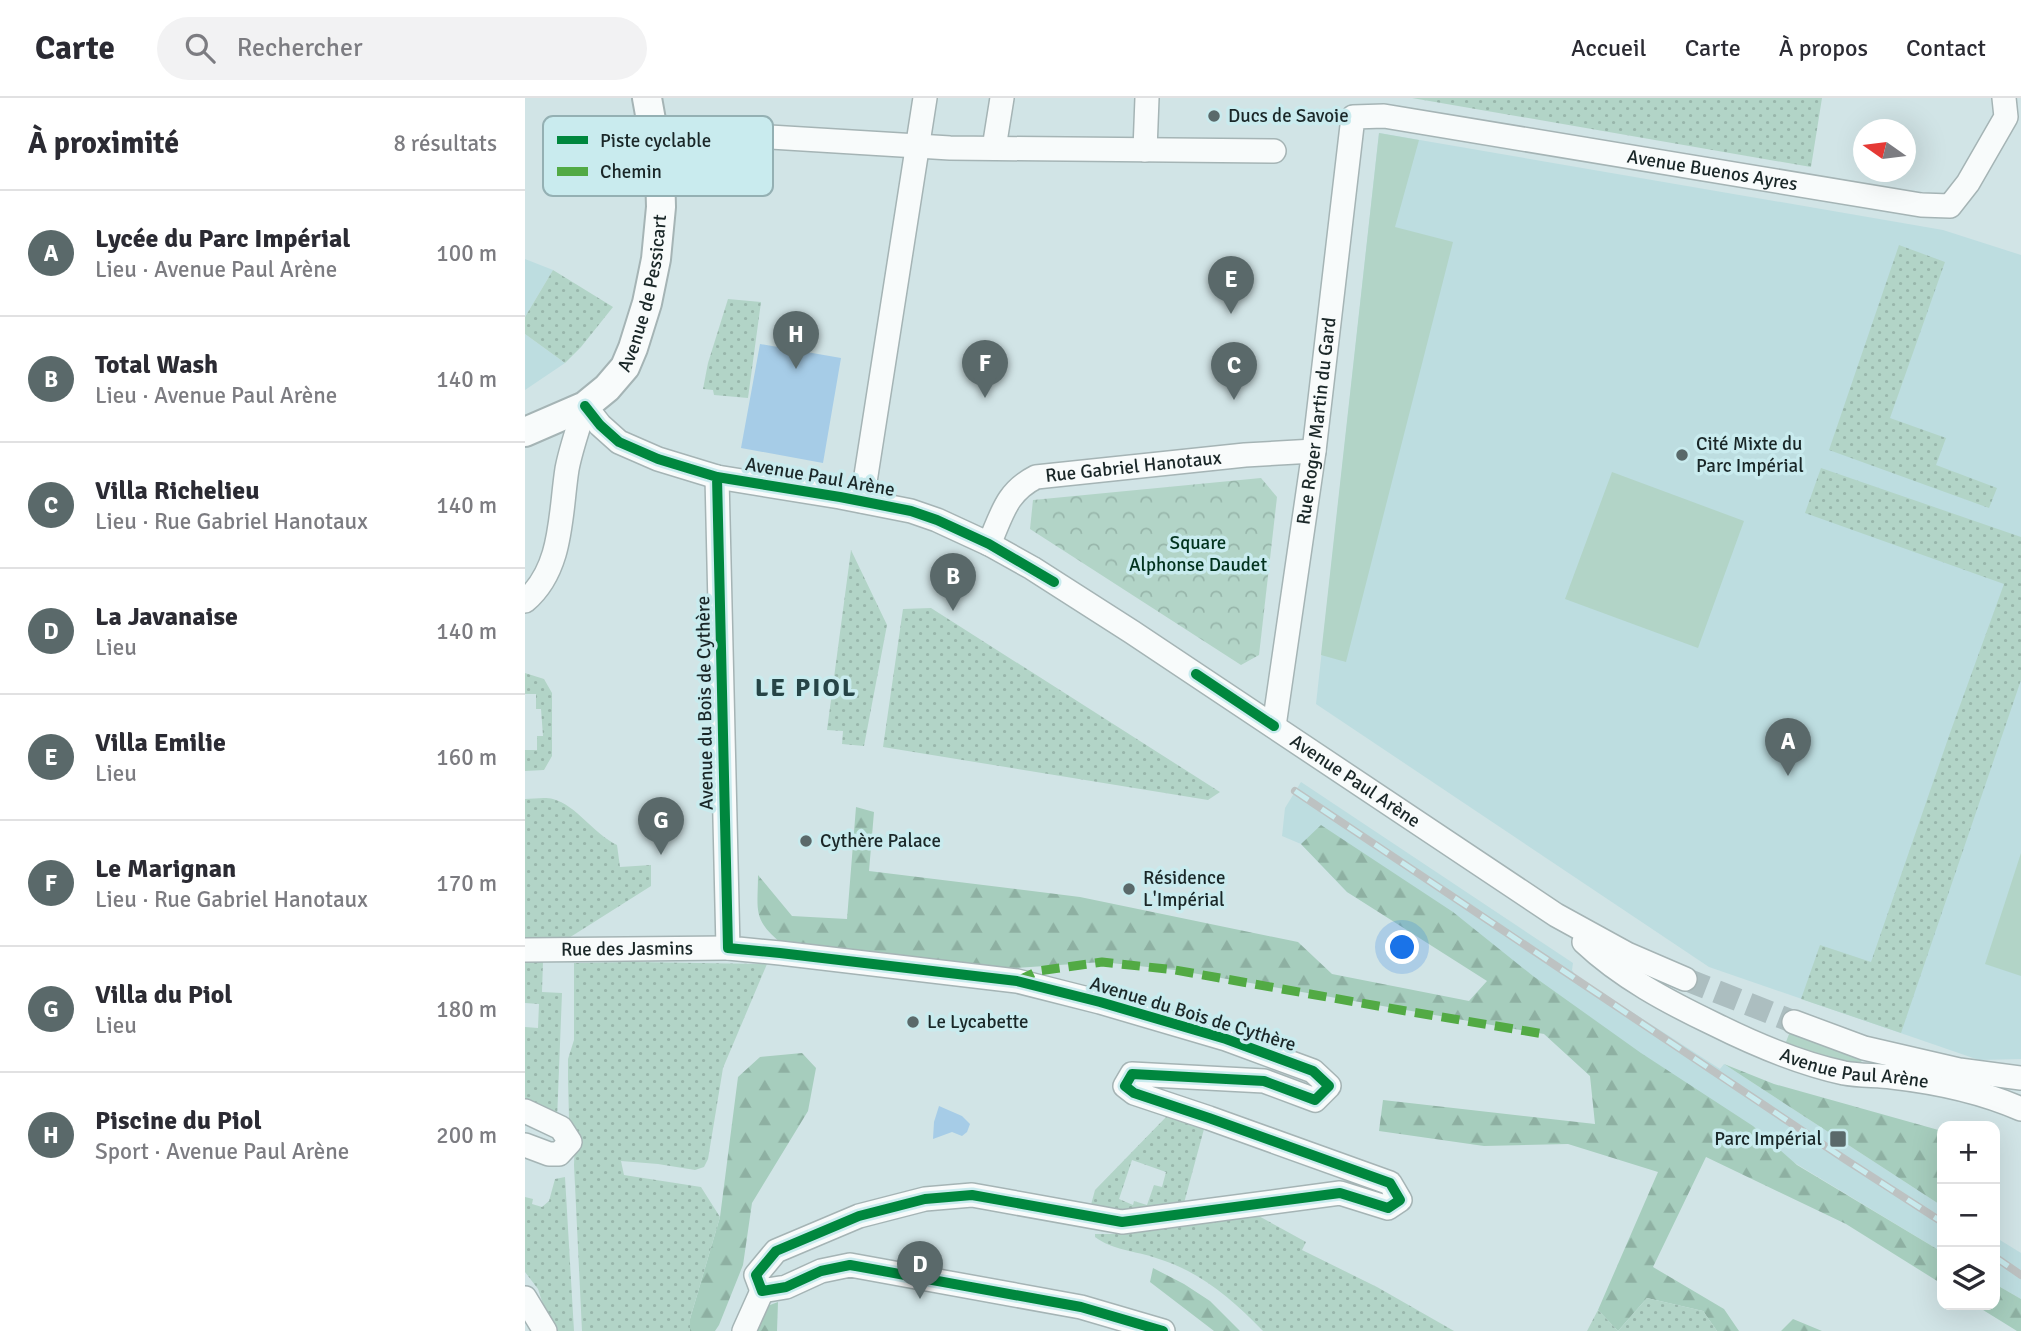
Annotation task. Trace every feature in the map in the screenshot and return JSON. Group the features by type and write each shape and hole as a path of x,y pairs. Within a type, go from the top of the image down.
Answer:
{"street":[{"name":"Avenue de Pessicart","path":"647,98 650,116"},
{"path":"862,501 925,98"},
{"path":"994,148 1002,98"},
{"path":"1145,150 1147,98"},
{"name":"Avenue Buenos Ayres","path":"1353,117 1384,116 1921,205 1950,206 1968,183 2006,117 2004,98"},
{"name":"Rue Roger Martin du Gard","path":"1274,726 1314,451 1353,117"},
{"path":"773,137 918,146 1274,151"},
{"name":"Avenue de Pessicart","path":"525,432 585,406 607,388 625,367 647,303 656,259 661,196"},
{"name":"Avenue Paul Arène","path":"585,406 600,425 619,442 658,459 717,477 911,511 989,544 1032,568 1274,726 1556,915 1627,954 1685,979"},
{"path":"525,601 544,580 559,540 568,466 585,406"},
{"name":"Rue Gabriel Hanotaux","path":"989,544 1010,495 1025,482 1036,477 1232,456 1314,451"},
{"name":"Avenue du Bois de Cythère","path":"717,477 729,948 1017,981 1226,1038 1313,1071 1329,1086 1315,1100 1264,1081 1132,1074 1125,1086 1134,1093 1390,1183 1400,1200 1388,1208 1340,1193 1122,1222 972,1195 925,1199 859,1216 776,1251 756,1275 762,1291"},
{"name":"Avenue Paul Arène","path":"1556,915 1592,949 1647,989 1674,1005 1770,1050 1802,1062 1846,1073 1890,1076 1944,1085 2021,1109"},
{"name":"Rue des Jasmins","path":"525,950 729,948"},
{"name":"Avenue Paul Arène","path":"1794,1022 1864,1048 1948,1068 2021,1078"},
{"path":"525,1111 561,1128 570,1142 559,1154 549,1154 525,1145"},
{"path":"744,1331 762,1291 786,1287 821,1271 850,1265 1081,1307 1163,1331"},
{"path":"525,1298 545,1331"}],"shaded area":[{"name":"Cité Mixte du Parc Impérial","path":"1379,133 1943,230 2021,255 2021,1059 1979,1060 1709,967 1316,704"},
{"path":"525,259 553,270 525,317"},
{"path":"525,334 565,363 525,390"},
{"path":"1301,782 1573,963 1572,970 1575,975 1720,1069 1724,1064 1937,1203 1937,1249 1347,892 1301,844 1282,836 1285,808"},
{"path":"2000,1240 2021,1253 2021,1299 2000,1287"}],"green space":[{"path":"1412,98 1822,98 1811,167"},
{"path":"1379,133 1419,140 1395,227 1453,242 1346,662 1321,655"},
{"path":"1899,245 1945,262 1890,418 1946,438 1936,465 1997,488 1989,508 1829,450"},
{"path":"553,270 613,307 565,363 525,334 525,317"},
{"path":"728,299 761,302 748,398 714,395 713,390 703,389 708,363"},
{"path":"1821,468 2021,537 2021,680 1901,1033 1801,999 1820,945 1871,962 2004,584 1805,513"},
{"path":"1612,472 1744,521 1698,648 1565,599"},
{"name":"Square Alphonse Daudet","path":"1261,478 1277,497 1259,655 1241,665 1030,529 1033,500"},
{"path":"851,550 887,625 864,746 842,744 843,731 827,730"},
{"path":"931,608 1220,792 1208,800 883,747 903,609"},
{"path":"525,673 544,679 552,693 552,756 544,770 525,771 525,750 537,750 537,736 543,736 541,709 536,709 536,694 525,694"},
{"path":"525,799 553,799 569,807 617,845 620,867 651,865 651,886 564,941 525,940"},
{"path":"856,807 874,812 869,871 1080,897 1298,942 1332,974 1469,1001 1487,981 1347,892 1301,844 1321,825 1453,912 1533,976 1641,1053 1753,1126 1797,1165 1937,1249 1937,1281 1846,1224 1706,1157 1653,1267 1724,1309 1739,1331 1717,1331 1703,1311 1647,1298 1618,1331 1598,1310 1658,1172 1568,1144 1484,1146 1379,1131 1383,1100 1595,1124 1590,1076 1544,1034 1175,970 1102,962 1002,969 780,942 761,920 758,875 792,916 847,919"},
{"path":"2021,853 2021,976 1985,964"},
{"path":"525,960 543,961 542,992 562,993 557,1120 525,1104 525,1027 538,1028 539,1004 525,1003"},
{"path":"574,963 767,964 723,1068 708,1159 704,1167 695,1170 621,1161 624,1175 701,1187 720,1217 690,1319 690,1331 582,1331 575,1139 569,1119 568,1079 568,1059 574,1040"},
{"path":"1791,1029 1863,1055 1860,1067 1784,1047"},
{"path":"802,1053 816,1068 808,1111 752,1203 743,1265 719,1325 715,1331 690,1331 690,1319 720,1217 738,1077 760,1057"},
{"path":"1724,1064 1774,1084 1937,1130 1937,1203"},
{"path":"1167,1116 1204,1129 1184,1203 1122,1216 1089,1212 1095,1190","holes":["1132,1160 1166,1172 1162,1187 1154,1185 1147,1205 1134,1201 1133,1205 1119,1199"]},
{"path":"565,1177 574,1331 552,1331 538,1289 525,1272 525,1197 533,1199 532,1204 542,1207 549,1201 555,1179"},
{"path":"1255,1214 1306,1242 1302,1250 1377,1287 1454,1331 1263,1331 1227,1297 1187,1270 1109,1245 1095,1237 1095,1234 1116,1234 1161,1225"},
{"path":"1153,1268 1210,1301 1240,1331 1214,1331 1150,1282"},
{"path":"2000,1287 2021,1299 2021,1331 1983,1310 2000,1310"},
{"path":"1647,1298 1703,1311 1717,1331 1618,1331"},
{"path":"778,1302 777,1331 735,1331 740,1316"},
{"path":"1598,1310 1618,1331 1587,1331"},
{"path":"1793,1319 1822,1331 1781,1331"}],"water":[{"path":"760,344 841,358 823,463 741,448"},
{"path":"939,1106 962,1116 970,1124 967,1132 962,1136 952,1132 933,1139"}],"tunnel":[{"path":"1685,979 1794,1022"}],"railway":[{"path":"1295,791 1937,1219"},
{"path":"2000,1260 2021,1275"}],"marked path":[{"path":"1017,981 1038,971 1102,962 1175,970 1544,1034"}],"cycle path":[{"path":"585,406 600,425 619,442 658,459 717,477 911,511 989,544 1054,582"},
{"path":"717,477 728,948 1017,981 1226,1039 1313,1071 1329,1086 1315,1100 1264,1081 1132,1074 1125,1086 1134,1093 1390,1183 1400,1200 1388,1208 1340,1193 1122,1222 972,1195 925,1199 859,1216 776,1251 756,1275 762,1291 786,1287 821,1271 850,1265 1081,1307 1163,1331"},
{"path":"1196,674 1274,726"}],"place":[{"name":"Ducs de Savoie","path":"1214,116"},
{"name":"Villa Emilie","path":"1231,314"},
{"name":"Piscine du Piol","path":"796,369"},
{"name":"Le Marignan","path":"985,398"},
{"name":"Villa Richelieu","path":"1234,400"},
{"name":"Cité Mixte du Parc Impérial","path":"1682,455"},
{"name":"Total Wash","path":"953,611"},
{"name":"Lycée du Parc Impérial","path":"1788,776"},
{"name":"Cythère Palace","path":"806,841"},
{"name":"Villa du Piol","path":"661,855"},
{"name":"Résidence L'Impérial","path":"1129,889"},
{"name":"Le Lycabette","path":"913,1022"},
{"name":"Parc Impérial","path":"1838,1139"},
{"name":"La Javanaise","path":"920,1299"}],"district":[{"name":"LE PIOL","path":"806,688"}]}
